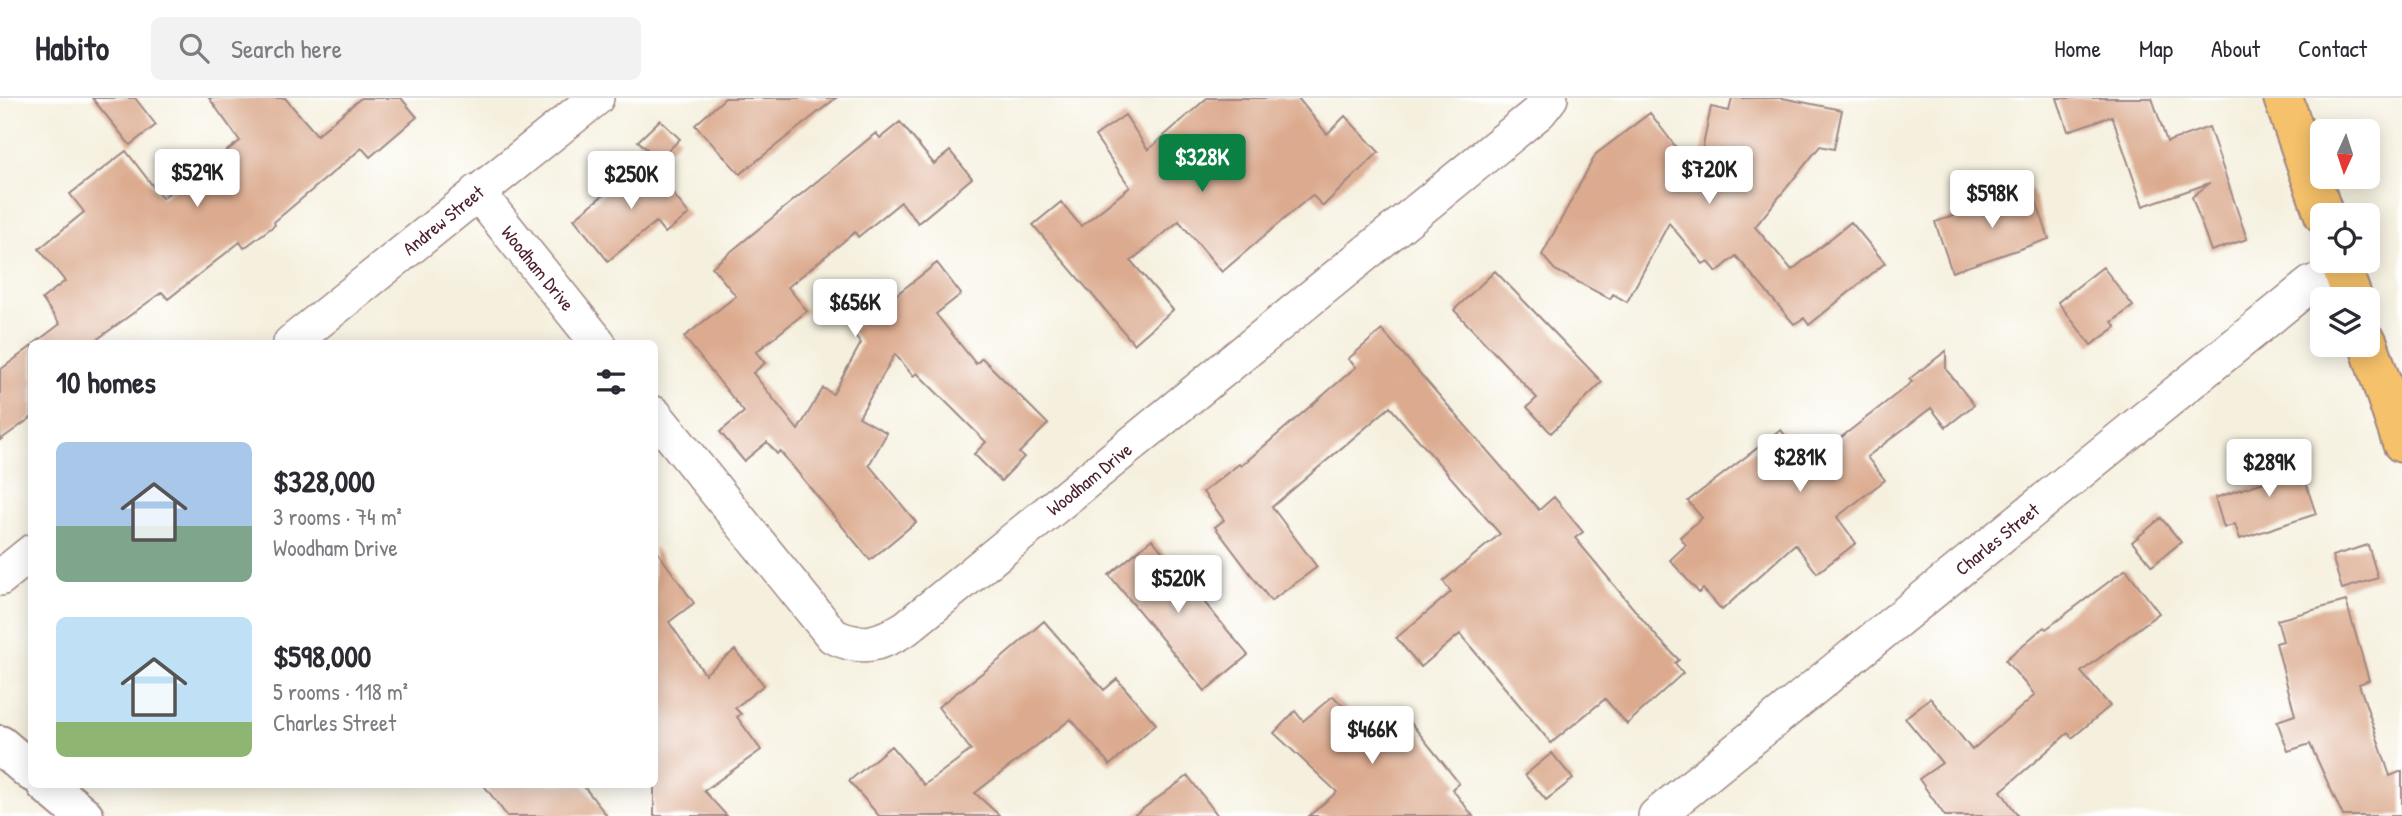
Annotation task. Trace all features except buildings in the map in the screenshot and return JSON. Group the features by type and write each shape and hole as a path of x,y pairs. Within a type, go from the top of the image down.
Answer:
{"main road":[{"path":"2283,98 2320,203"},
{"path":"2373,357 2402,443"}],"street":[{"name":"Andrew Street","path":"295,340 596,98"},
{"name":"Woodham Drive","path":"658,419 833,636 848,643 867,645 887,640 906,628 1529,121 1550,98"},
{"name":"Woodham Drive","path":"477,192 596,340"},
{"name":"Charles Street","path":"1656,816 2311,284 2345,277"},
{"path":"0,578 28,555"},
{"path":"51,788 83,816"}]}
